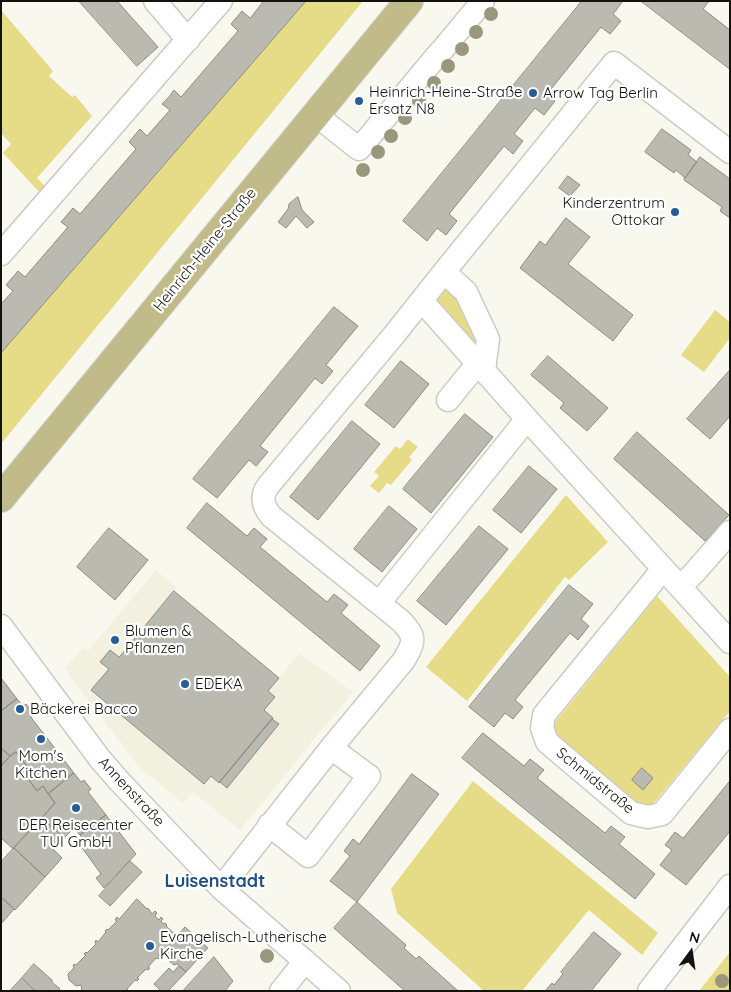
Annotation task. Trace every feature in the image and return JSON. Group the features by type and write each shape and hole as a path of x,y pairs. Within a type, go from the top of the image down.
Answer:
{"main road":[{"name":"Heinrich-Heine-Straße","path":"1,498 409,1"}],"street":[{"path":"155,1 188,40"},
{"path":"1,254 221,1"},
{"path":"316,115 359,149 483,1"},
{"path":"221,888 331,748 404,660 413,640 409,630 401,621 271,516 266,510 263,496 268,486 422,301 614,63 730,152"},
{"path":"444,272 466,292 488,338 481,367 448,400"},
{"path":"422,301 730,642"},
{"path":"379,602 527,419"},
{"path":"680,587 730,532"},
{"name":"Schmidstraße","path":"663,569 544,715 542,728 548,742 631,813 648,818 662,814 730,730"},
{"name":"Annenstraße","path":"1,626 100,759 120,782 221,888 339,991"},
{"path":"270,825 308,856 369,776 331,748"},
{"path":"649,991 730,886"},
{"path":"281,991 305,961"}],"shaded area":[{"path":"306,1 363,1 1,444 1,353"},
{"path":"1,10 53,71 49,76 72,97 75,95 92,116 37,178 47,188 41,194 3,153 11,144 1,133"},
{"path":"451,287 481,337 477,347 435,304 436,297 443,288"},
{"path":"715,310 730,322 730,338 704,372 681,355"},
{"path":"408,439 418,447 409,457 412,460 391,485 387,483 379,493 370,486 379,476 374,472 396,446 400,449"},
{"path":"566,495 608,542 569,580 565,577 467,701 426,667"},
{"path":"156,570 177,587 174,591 279,678 299,653 353,692 240,830 193,792 183,803 138,766 65,669 82,648 88,651"},
{"path":"657,596 730,677 730,711 650,807 638,804 554,736 552,726"},
{"path":"473,781 658,933 642,955 589,910 522,991 484,991 397,913 391,889"},
{"path":"730,952 730,991 699,991"}],"building":[{"path":"79,1 117,1 158,47 137,66"},
{"path":"264,1 306,1 1,353 1,304 13,291 6,285 18,271 25,277 68,227 61,222 73,208 80,214 136,149 129,142 140,129 147,136 170,110 162,104 174,90 181,97 238,31 231,24 242,11 250,18"},
{"path":"582,1 623,1 613,14 621,21 610,34 601,27 547,94 555,101 544,115 535,108 514,134 523,141 513,154 504,146 449,214 457,221 446,235 437,228 427,241 403,221"},
{"path":"641,1 709,1 703,9 730,30 730,69"},
{"path":"662,129 691,150 688,155 697,162 685,178 676,170 674,173 645,152"},
{"path":"700,157 730,179 730,218 720,211 722,207 684,180"},
{"path":"568,176 580,185 570,196 559,188"},
{"path":"298,197 302,210 314,222 307,228 296,216 286,228 278,222 288,209 289,204"},
{"path":"566,218 590,237 568,264 633,315 613,341 520,268 540,241 545,245"},
{"path":"334,307 358,326 326,365 333,371 322,384 315,378 260,446 268,452 256,466 249,460 217,498 193,479"},
{"path":"548,356 608,408 587,431 560,408 564,403 531,375"},
{"path":"401,361 429,384 394,428 365,405"},
{"path":"730,370 730,416 710,439 687,419"},
{"path":"465,414 493,437 431,513 403,489"},
{"path":"352,421 380,444 318,520 290,497"},
{"path":"637,432 729,515 705,541 614,459"},
{"path":"529,466 557,489 521,533 493,510"},
{"path":"207,503 247,536 254,528 267,539 260,547 327,602 334,594 348,605 341,613 380,646 360,671 187,528"},
{"path":"389,506 417,529 382,572 354,549"},
{"path":"479,526 508,549 446,625 417,601"},
{"path":"109,528 148,560 115,600 77,567"},
{"path":"569,585 593,604 581,619 589,626 578,640 570,633 515,700 523,707 513,719 505,713 494,727 469,707"},
{"name":"EDEKA","path":"174,591 279,678 268,691 275,697 264,710 273,718 219,783 211,776 204,784 91,690 109,669 100,662 110,650 119,657"},
{"path":"1,678 17,699 1,711"},
{"path":"17,699 23,706 26,704 33,713 30,715 33,720 74,773 48,794 43,786 37,791 22,770 27,766 16,752 10,756 1,748 1,711"},
{"path":"272,719 279,724 227,788 220,782"},
{"path":"483,733 524,766 530,759 544,770 537,778 605,833 611,826 625,837 619,844 655,874 635,899 462,758"},
{"path":"1,748 10,756 1,766"},
{"path":"16,752 27,766 22,770 37,791 43,786 55,803 13,849 1,838 1,766"},
{"path":"642,768 653,778 643,790 632,780"},
{"path":"74,773 81,782 84,780 91,789 88,792 106,815 80,835 74,828 64,838 42,818 55,803 48,794"},
{"path":"412,774 439,794 357,902 330,881 350,856 344,851 353,839 359,844"},
{"path":"730,781 730,831 686,885 660,865 672,850 665,845 675,832 683,838"},
{"path":"106,815 136,854 104,888 96,878 101,874 80,845 85,841 80,835"},
{"path":"42,818 64,838 53,849 62,858 45,877 14,848"},
{"path":"14,848 45,877 15,910 1,897 1,862"},
{"path":"130,861 142,872 110,906 99,896"},
{"path":"1,897 14,909 1,924"},
{"name":"Evangelisch-Lutherische Kirche","path":"137,899 152,914 155,911 157,913 155,916 159,920 161,917 163,924 165,923 177,936 185,927 208,948 186,972 177,964 174,965 169,961 171,956 165,949 158,955 160,957 156,958 148,967 150,968 146,969 137,978 139,979 135,980 127,989 128,991 82,991 81,985 76,986 69,980 68,974 74,968 74,964 76,965 86,955 84,954 96,944 96,940 98,942 105,931 117,921 115,920 117,917 119,919"},
{"path":"357,902 406,945 404,948 416,959 419,956 458,991 405,991 363,954 334,928"},
{"path":"594,932 621,954 591,991 545,991 552,983 554,985 563,974 561,972"},
{"path":"214,957 233,981 225,991 183,991"},
{"path":"34,964 60,989 58,991 35,991 22,978"},
{"path":"179,966 186,972 168,991 161,991 154,984 169,968 173,972"},
{"path":"22,978 35,991 10,991"}],"place":[{"name":"Arrow Tag Berlin","path":"533,93"},
{"name":"Heinrich-Heine-Straße Ersatz N8","path":"359,101"},
{"name":"Kinderzentrum Ottokar","path":"675,212"},
{"name":"Blumen & Pflanzen","path":"115,640"},
{"name":"EDEKA","path":"185,684"},
{"name":"Bäckerei Bacco","path":"20,709"},
{"name":"Mom's Kitchen","path":"41,739"},
{"name":"DER Reisecenter TUI GmbH","path":"76,808"},
{"name":"Evangelisch-Lutherische Kirche","path":"150,946"}],"district":[{"name":"Luisenstadt","path":"215,882"}]}
